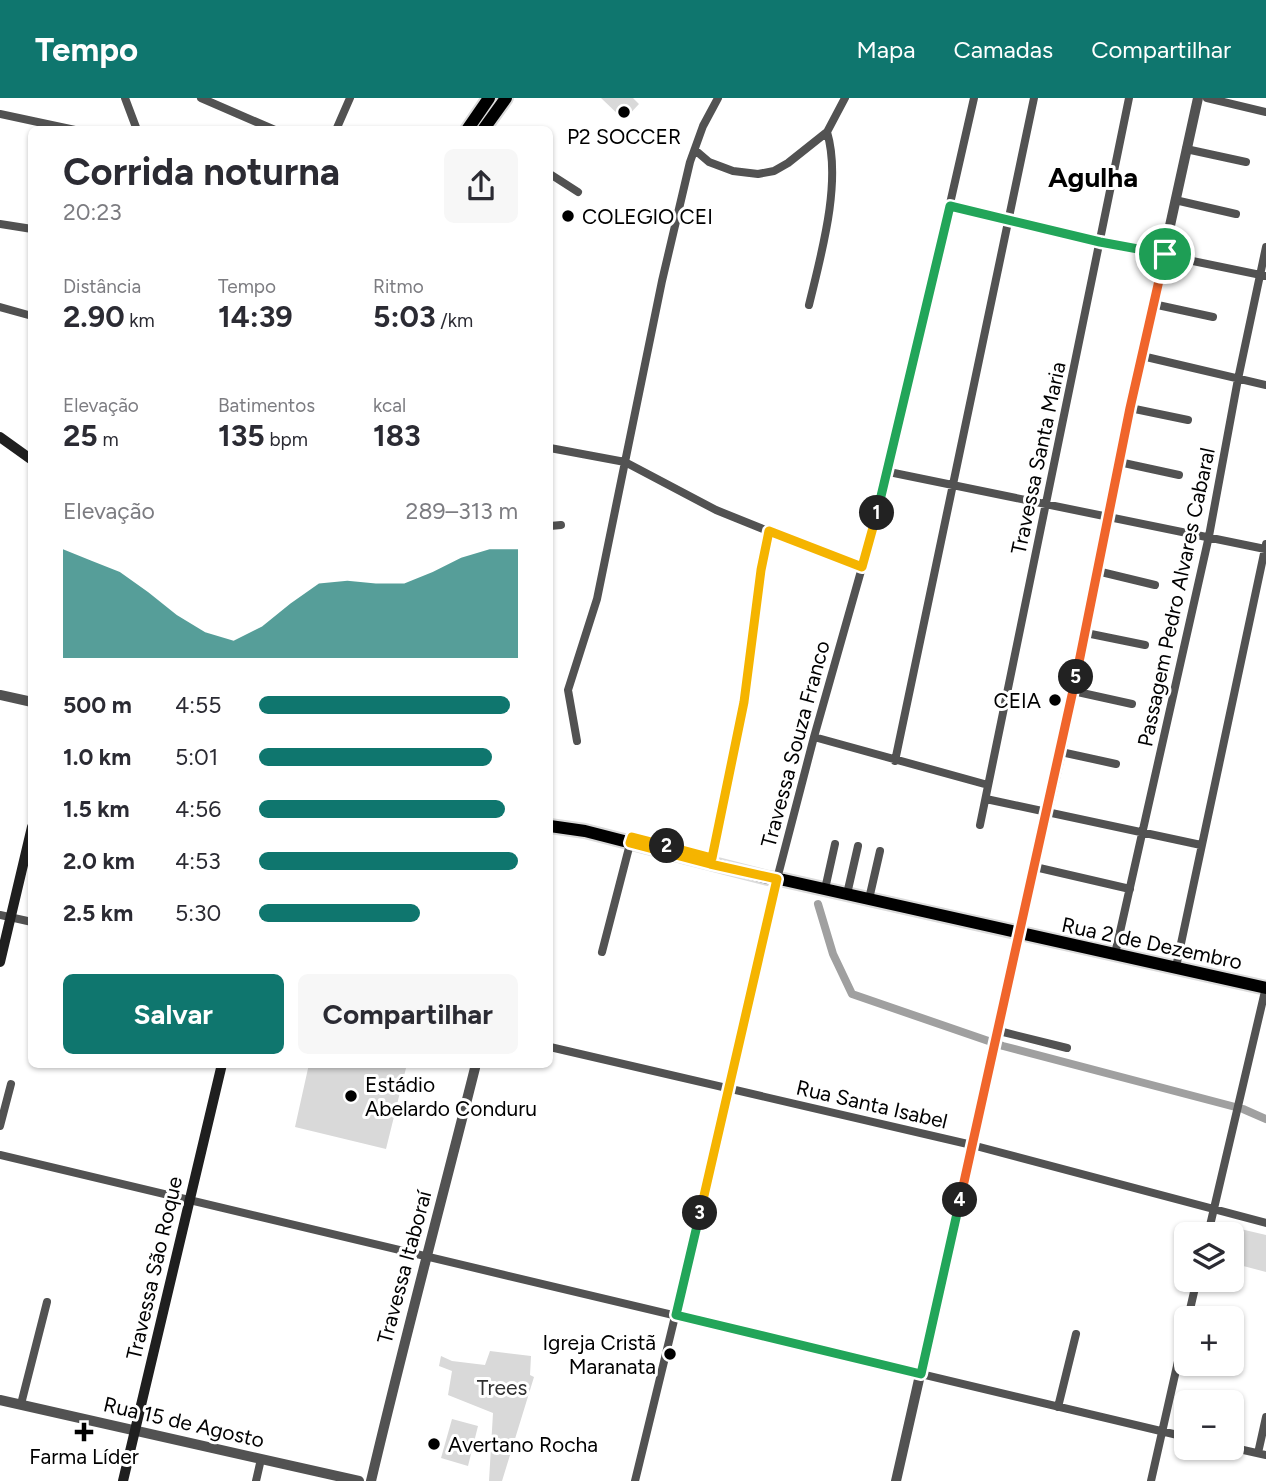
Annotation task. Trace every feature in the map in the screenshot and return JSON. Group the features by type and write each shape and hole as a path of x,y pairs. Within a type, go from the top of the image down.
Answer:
{"main road":[{"path":"470,126 489,98"},
{"path":"486,126 506,98"},
{"path":"0,437 28,457"},
{"name":"Rua 2 de Dezembro","path":"553,821 825,889 1266,987"},
{"name":"Rua 2 de Dezembro","path":"553,826 631,840"},
{"path":"0,962 5,916 28,840"},
{"name":"Travessa São Roque","path":"123,1481 221,1068"}],"street":[{"path":"125,98 136,126"},
{"path":"201,98 266,126"},
{"path":"338,126 351,98"},
{"path":"577,741 568,690 597,599 670,245 695,150 703,126 718,98"},
{"path":"695,150 720,167 758,174 774,171 827,132 845,98"},
{"name":"Travessa Souza Franco","path":"635,1481 814,737 889,471 974,98"},
{"path":"895,761 1034,98"},
{"name":"Travessa Santa Maria","path":"980,825 1129,98"},
{"path":"896,1481 1021,934 1086,633 1130,408 1198,98"},
{"path":"1207,98 1266,112"},
{"path":"0,114 56,126"},
{"path":"809,305 827,227 832,169 827,132"},
{"path":"1186,149 1246,162"},
{"path":"553,176 578,191"},
{"path":"1175,200 1236,214"},
{"path":"950,206 1100,242 1263,276"},
{"path":"0,224 28,228"},
{"name":"Passagem Pedro Alvares Cabaral","path":"1115,954 1209,537 1238,379 1263,276 1266,247"},
{"path":"1153,304 1213,317"},
{"path":"0,307 28,315"},
{"path":"1142,356 1266,385"},
{"path":"1130,408 1188,420"},
{"path":"553,449 625,462 716,510 862,567"},
{"path":"1119,462 1179,475"},
{"path":"889,471 1209,537 1265,546 1176,967"},
{"path":"553,526 561,525"},
{"path":"711,861 744,702 761,570 769,531"},
{"path":"1097,571 1155,585"},
{"path":"1086,633 1145,645"},
{"path":"1073,691 1132,704"},
{"path":"0,695 28,701"},
{"path":"814,737 988,785"},
{"path":"1060,752 1116,764"},
{"path":"986,799 1201,845"},
{"path":"602,952 631,840"},
{"path":"825,889 835,844"},
{"path":"847,894 858,846"},
{"path":"869,899 880,851"},
{"path":"1035,867 1130,890"},
{"path":"5,916 28,921"},
{"path":"1210,1222 1266,987"},
{"path":"999,1031 1067,1048"},
{"name":"Rua Santa Isabel","path":"553,1047 972,1145 1266,1223"},
{"name":"Travessa Itaboraí","path":"372,1481 401,1355 476,1068"},
{"path":"0,1126 11,1084"},
{"path":"0,1155 1174,1434"},
{"path":"21,1404 47,1302"},
{"path":"1058,1407 1076,1334"},
{"path":"1151,1481 1175,1376"},
{"name":"Rua 15 de Agosto","path":"0,1400 359,1481"},
{"path":"1244,1450 1262,1454 1266,1417"},
{"path":"256,1481 261,1459"}],"green space":[{"name":"P2 SOCCER","path":"601,98 633,98 639,104 624,120"},
{"name":"Estádio Abelardo Conduru","path":"308,1068 406,1068 386,1149 295,1127"},
{"path":"1244,1230 1266,1235 1266,1272 1244,1266"},
{"name":"Trees","path":"490,1351 531,1356 530,1375 534,1377 502,1481 489,1481 493,1413 448,1395 452,1371 439,1366 441,1356 452,1361 485,1365"},
{"path":"452,1419 478,1426 468,1466 441,1458"}],"waterway":[{"path":"818,904 833,954 852,994 1003,1046 1243,1109 1266,1119"}],"place":[{"name":"P2 SOCCER","path":"624,112"},
{"name":"COLEGIO CEI","path":"568,216"},
{"name":"CEIA","path":"1055,700"},
{"name":"Estádio Abelardo Conduru","path":"351,1096"},
{"name":"Igreja Cristã Maranata","path":"670,1354"},
{"name":"Farma Líder","path":"84,1432"},
{"name":"Avertano Rocha","path":"434,1444"}],"district":[{"name":"Agulha","path":"1093,177"}],"route":[{"path":"950,206 1100,242 1165,254 1130,408 1086,633 1021,934 921,1374 676,1315 777,879 630,843 632,837 712,858 744,702 761,570 769,531 862,567 889,471 950,206"}]}
